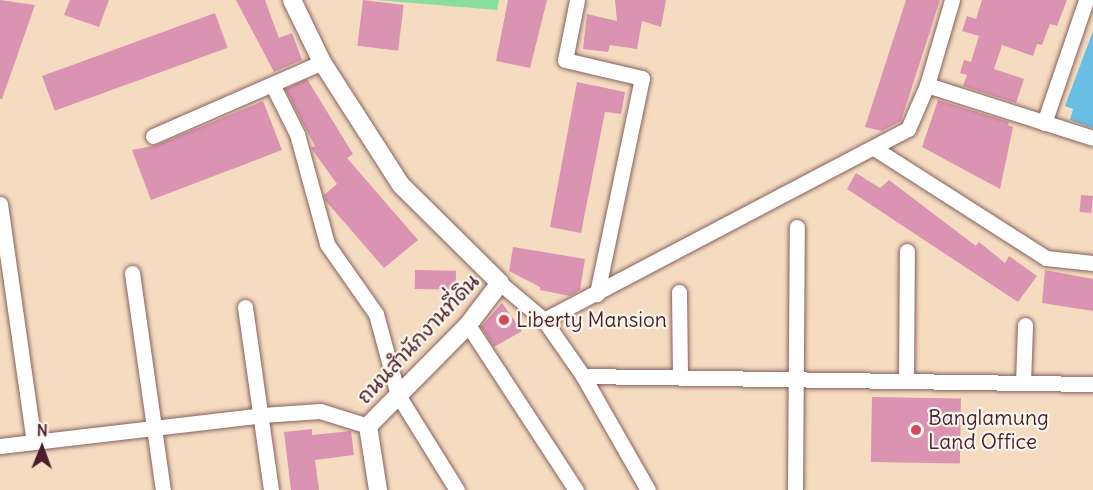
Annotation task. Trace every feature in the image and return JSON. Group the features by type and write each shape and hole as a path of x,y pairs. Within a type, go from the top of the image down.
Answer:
{"street":[{"name":"ถนนสำนักงานที่ดิน","path":"292,0 322,62 401,185 500,283 468,325 368,426 378,490"},
{"path":"577,0 565,60 642,78 597,294"},
{"path":"544,320 908,129 927,85 952,0"},
{"path":"1044,123 1086,0"},
{"path":"153,136 273,86 322,62"},
{"path":"927,85 1093,138"},
{"path":"273,86 297,135 323,236 381,326 398,395 457,490"},
{"path":"874,148 1046,258 1093,263"},
{"path":"0,204 34,442"},
{"path":"795,490 797,227"},
{"path":"906,381 907,251"},
{"path":"132,273 156,427 163,490"},
{"path":"500,283 544,320 583,376 648,490"},
{"path":"679,291 680,376"},
{"path":"244,307 262,414 271,490"},
{"path":"468,325 576,490"},
{"path":"1023,383 1025,325"},
{"path":"583,376 1093,384"},
{"path":"0,446 262,414 320,411 368,426"}],"green space":[{"path":"377,0 499,0 497,10"}],"water":[{"path":"1093,31 1093,128 1070,120 1073,109 1065,106"}],"building":[{"path":"0,0 35,5 2,99 0,99"},
{"path":"70,0 109,0 99,27 64,15"},
{"path":"236,0 265,0 279,38 292,33 302,60 274,72"},
{"path":"363,0 404,5 398,51 357,46"},
{"path":"508,0 547,0 530,68 496,61"},
{"path":"615,0 666,0 661,27 642,21 637,49 610,45 608,52 583,49 587,14 617,21"},
{"path":"906,0 940,0 901,121 882,131 865,127"},
{"path":"982,0 1067,0 1057,26 1050,24 1042,45 1037,44 1033,56 1002,45 994,69 1024,79 1016,103 963,86 967,75 960,73 964,60 971,62 979,36 962,31 967,16 976,19"},
{"path":"215,13 228,48 55,111 42,76"},
{"path":"307,79 353,154 347,158 418,240 384,268 325,200 324,195 337,184 311,148 315,146 285,89"},
{"path":"577,82 625,92 621,114 605,112 581,233 550,227"},
{"path":"938,100 1009,122 1008,125 1013,127 1000,189 922,147"},
{"path":"263,101 282,150 151,200 132,150 157,145"},
{"path":"856,173 880,188 889,180 976,246 979,242 1005,263 1009,256 1037,276 1018,302 847,189"},
{"path":"1081,195 1093,196 1091,213 1080,212"},
{"path":"513,247 585,259 580,290 570,296 540,290 540,287 509,271"},
{"path":"415,270 456,271 456,290 415,289"},
{"path":"1045,270 1093,279 1093,311 1042,303"},
{"path":"502,303 522,331 494,347 481,327"},
{"name":"Banglamung Land Office","path":"872,397 961,399 960,464 871,462"},
{"path":"312,429 312,435 351,431 354,455 315,460 319,490 291,490 284,432"}],"place":[{"name":"Liberty Mansion","path":"504,320"},
{"name":"Banglamung Land Office","path":"916,430"}]}
